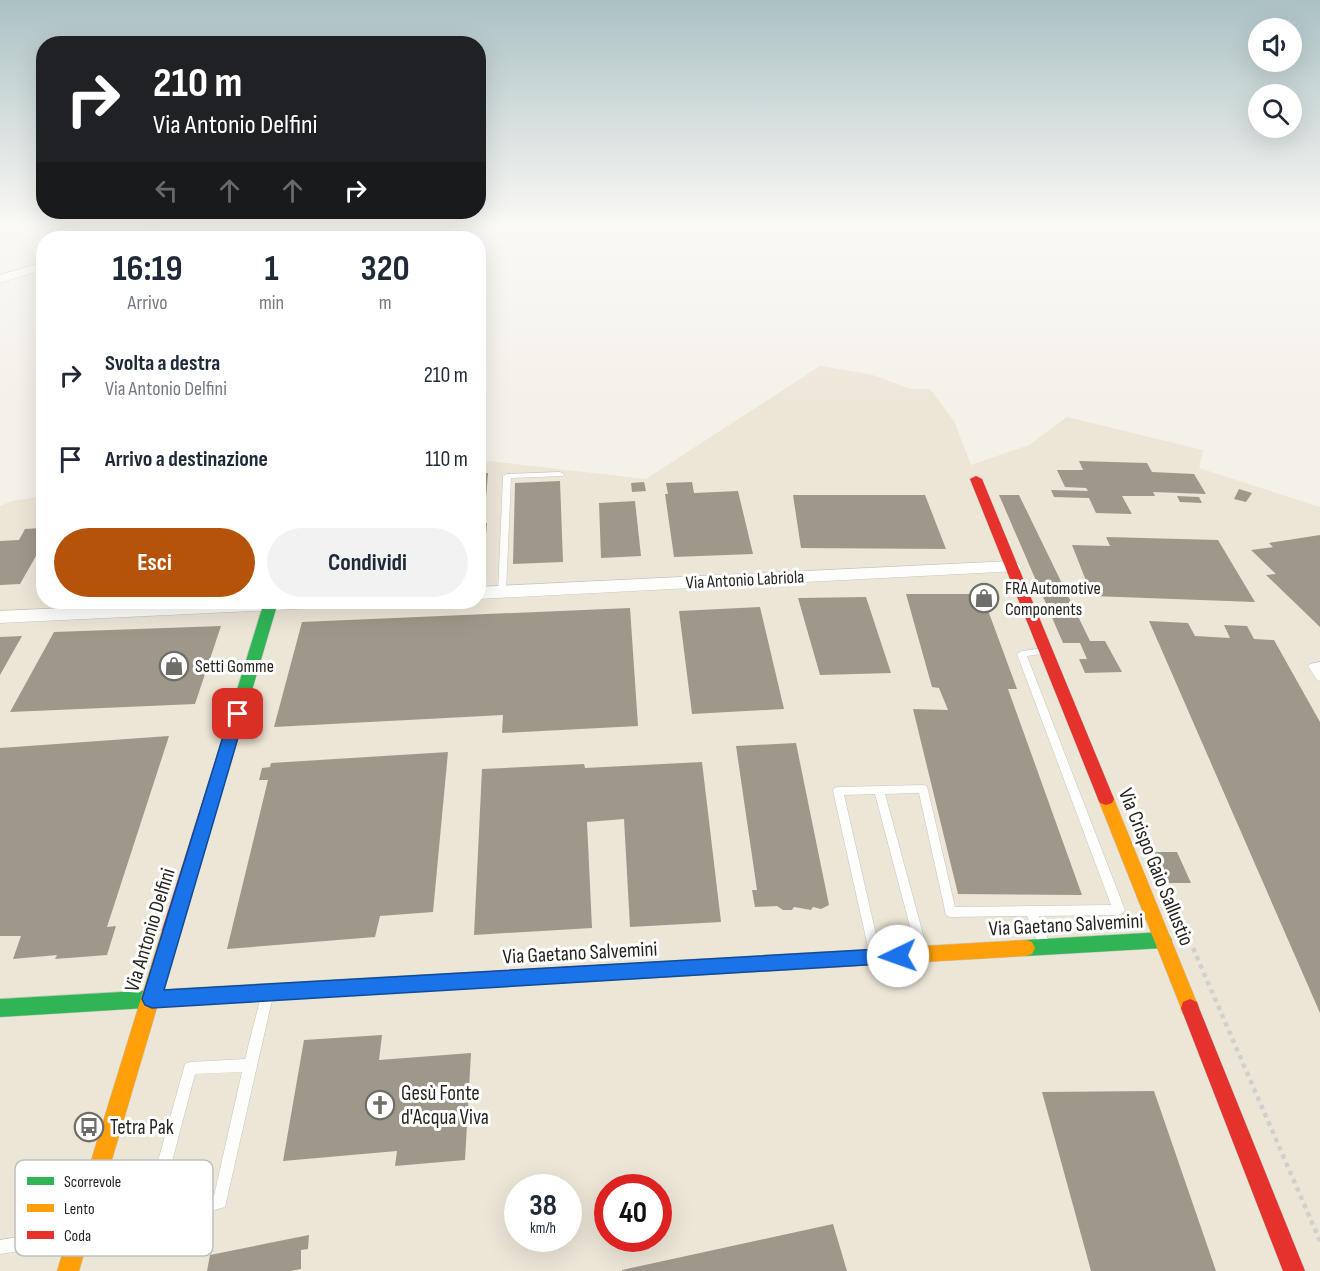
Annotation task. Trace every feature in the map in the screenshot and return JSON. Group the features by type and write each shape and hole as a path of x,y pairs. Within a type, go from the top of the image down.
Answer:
{"street":[{"name":"Via Crispo Gaio Sallustio","path":"975,479 1163,940 1294,1271"},
{"name":"Via Antonio Labriola","path":"486,593 1011,567"},
{"path":"0,617 155,609"},
{"name":"Via Antonio Delfini","path":"102,1160 269,609"},
{"name":"Via Gaetano Salvemini","path":"0,1008 1163,940"},
{"name":"Via Antonio Delfini","path":"68,1271 72,1256"}],"lane":[{"path":"502,592 507,476 560,474"},
{"path":"875,957 838,792 922,789 950,912 1119,910 1022,654 1046,650"},
{"path":"1320,665 1313,666 1320,678"},
{"path":"879,790 922,954"},
{"path":"1031,911 1045,947"},
{"path":"213,1204 220,1202 267,992"},
{"path":"165,1160 190,1068 250,1065"},
{"path":"0,1247 15,1245"}],"shaded area":[{"path":"820,366 870,374 911,389 930,389 954,421 971,465 1029,445 1067,417 1203,450 1199,468 1320,507 1320,1271 0,1271 0,506 12,501 36,497 36,609 486,609 486,461 646,479"}],"building":[{"path":"1079,461 1147,463 1152,472 1194,474 1206,494 1153,492 1155,496 1122,496 1132,514 1096,513 1089,498 1054,497 1051,490 1088,491 1086,488 1065,487 1057,470 1083,470"},
{"path":"486,473 488,473 486,498"},
{"path":"560,481 563,562 513,564 515,483"},
{"path":"644,482 646,491 632,492 631,483"},
{"path":"692,482 694,493 738,491 753,554 674,557 665,494 668,494 666,483"},
{"path":"1239,489 1252,493 1246,502 1234,499"},
{"path":"793,495 925,495 946,549 801,548"},
{"path":"999,495 1019,495 1090,641 1105,641 1122,672 1085,673 1079,659 1087,659 1080,643 1063,643"},
{"path":"1177,496 1199,497 1202,503 1180,502"},
{"path":"635,501 641,556 601,558 599,503"},
{"path":"36,528 36,556 20,584 0,585 0,541 19,540 25,529"},
{"path":"1320,535 1320,627 1266,575 1276,574 1251,550 1273,547 1269,543"},
{"path":"1106,537 1218,540 1255,602 1092,596 1072,545 1110,546"},
{"path":"906,594 982,594 1017,689 1008,689 1082,895 958,894 913,709 948,710 939,688 932,687"},
{"path":"866,597 891,673 820,675 798,598"},
{"path":"760,607 784,709 692,714 679,611"},
{"path":"630,608 638,726 502,733 503,715 274,727 302,622"},
{"path":"1149,621 1188,623 1195,636 1230,638 1224,625 1247,626 1254,639 1274,640 1320,722 1320,1013"},
{"path":"221,626 195,704 10,712 54,632"},
{"path":"22,636 0,675 0,637"},
{"path":"169,736 107,927 116,926 107,955 55,959 57,955 13,959 21,936 0,936 0,748"},
{"path":"796,743 829,905 821,909 813,907 811,910 794,907 792,910 783,910 777,906 755,907 752,890 757,890 736,746"},
{"path":"448,752 433,912 380,916 375,937 227,949 268,780 259,780 262,768 270,767 271,763"},
{"path":"702,762 721,922 630,927 624,819 587,822 592,928 474,935 482,769 584,764 585,768"},
{"path":"1154,852 1177,852 1191,883 1168,883"},
{"name":"Gesù Fonte d'Acqua Viva","path":"382,1035 379,1060 471,1053 465,1160 395,1166 397,1151 283,1161 304,1040"},
{"path":"1154,1091 1216,1271 1091,1271 1042,1092"},
{"path":"833,1224 847,1271 622,1271 622,1270"},
{"path":"309,1235 308,1249 301,1250 301,1269 207,1271 210,1256"}],"traffic: fast":[{"path":"225,755 269,609"},
{"path":"1026,948 1163,940"},
{"path":"0,1008 455,981"}],"traffic: slow":[{"path":"1106,799 1190,1008"},
{"path":"102,1160 171,930"},
{"path":"669,969 1026,948"},
{"path":"68,1271 73,1256"}],"traffic: jam":[{"path":"976,479 1106,799"},
{"path":"171,930 225,755"},
{"path":"455,981 669,969"},
{"path":"1190,1008 1294,1271"}],"place":[{"name":"FRA Automotive Components","path":"984,598"},
{"name":"Setti Gomme","path":"174,666"},
{"name":"Gesù Fonte d'Acqua Viva","path":"380,1105"},
{"name":"Tetra Pak","path":"89,1127"}],"route":[{"path":"238,714 152,999 898,956"}]}
